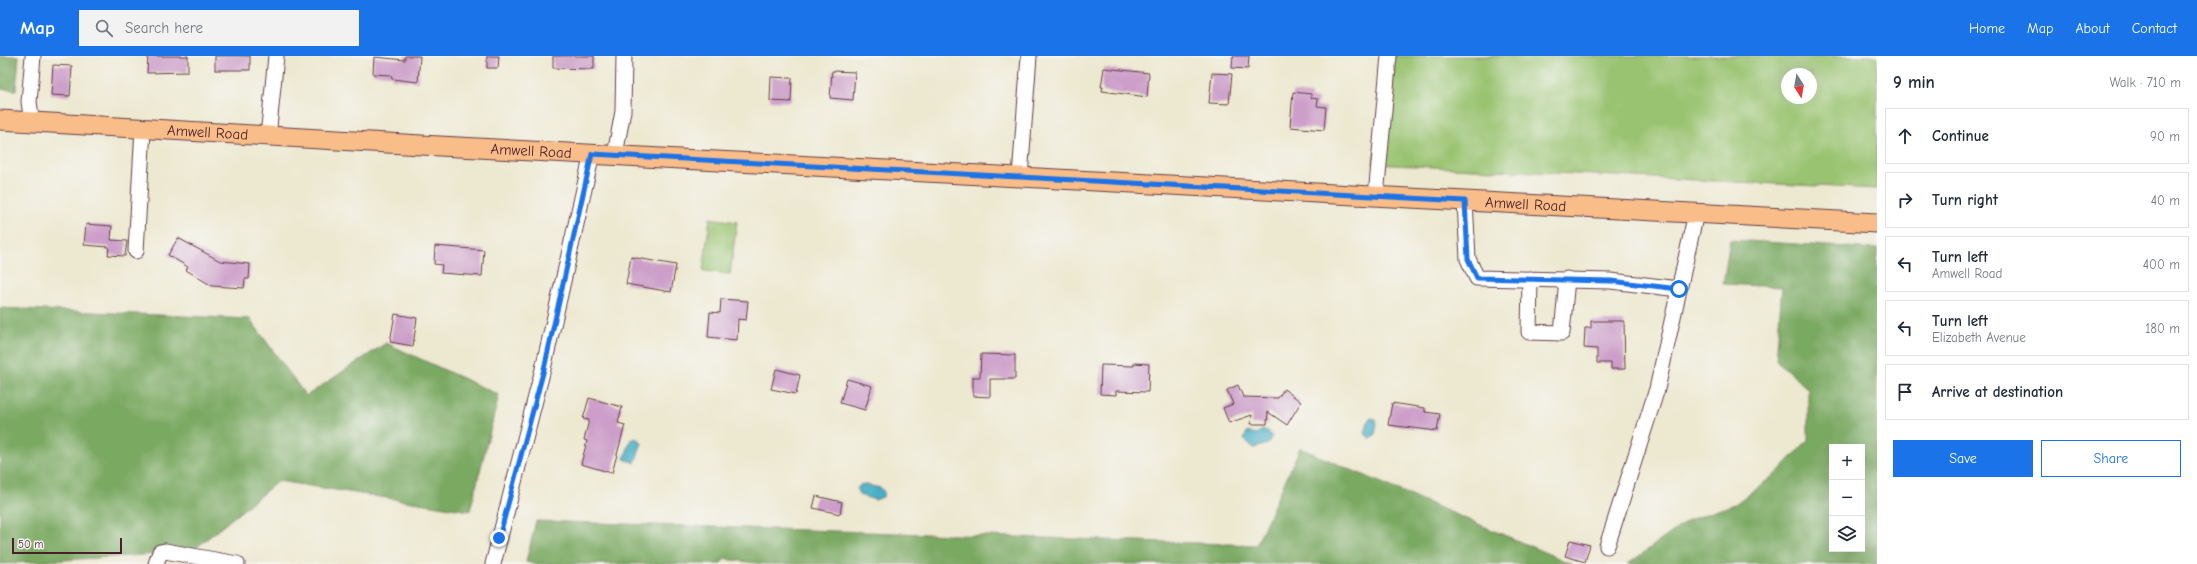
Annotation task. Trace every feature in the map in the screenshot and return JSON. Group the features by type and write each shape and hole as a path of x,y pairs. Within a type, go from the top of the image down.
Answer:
{"main road":[{"name":"Amwell Road","path":"0,120 268,137 1877,223"}],"street":[{"path":"32,122 29,102 33,56"},
{"path":"268,137 276,56"},
{"path":"616,156 623,112 624,56"},
{"path":"1020,177 1029,56"},
{"path":"1376,196 1389,56"},
{"path":"136,251 143,129"},
{"path":"493,564 544,369 592,154"},
{"path":"1465,201 1468,259 1477,278 1611,281 1679,289"},
{"path":"1607,546 1657,389 1696,214"},
{"path":"1530,279 1529,332 1562,333 1567,279"},
{"path":"156,564 160,552 165,551 237,564"}],"green space":[{"path":"0,56 19,56 16,90 0,89"},
{"path":"1388,56 1877,56 1877,189 1373,164"},
{"path":"710,218 737,222 730,274 703,271"},
{"path":"1730,240 1877,249 1877,564 1628,564 1689,520 1735,504 1777,473 1808,440 1808,389 1776,360 1782,287 1723,284"},
{"path":"0,308 250,319 306,396 386,343 499,395 470,511 278,481 191,552 0,564"},
{"path":"1300,448 1572,564 765,564 724,559 721,564 535,564 526,562 536,521 1256,545"}],"water":[{"path":"1371,418 1376,419 1377,424 1375,435 1370,439 1365,434 1368,421"},
{"path":"1262,430 1268,431 1272,436 1268,444 1254,448 1244,439 1247,432 1257,434"},
{"path":"634,438 640,440 639,442 642,443 635,463 624,459 631,439 633,440"},
{"path":"861,484 881,488 884,492 883,497 875,500 859,495 857,489"}],"building":[{"path":"148,56 188,56 188,72 147,73"},
{"path":"215,56 250,56 250,70 215,70"},
{"path":"405,56 420,56 418,82 392,79 391,75 373,74 374,57 405,60"},
{"path":"487,56 499,56 498,68 487,68"},
{"path":"553,56 594,56 594,69 553,68"},
{"path":"1233,56 1249,56 1248,69 1232,68"},
{"path":"53,65 72,66 70,96 51,95"},
{"path":"1104,68 1149,73 1147,97 1102,91 1103,87 1101,87"},
{"path":"832,71 855,72 853,100 830,98"},
{"path":"1212,73 1232,74 1229,104 1209,103"},
{"path":"771,77 792,78 791,102 770,101"},
{"path":"1293,92 1311,94 1311,98 1318,99 1317,106 1326,107 1324,130 1290,127"},
{"path":"86,224 112,226 111,240 127,241 125,256 108,255 109,247 84,245"},
{"path":"178,238 220,261 250,264 249,279 245,279 244,288 212,286 186,270 188,267 168,255"},
{"path":"435,246 484,250 482,276 441,273 442,265 434,264"},
{"path":"631,257 676,265 671,292 626,284"},
{"path":"721,299 748,301 746,320 738,319 737,340 708,337 710,312 720,313"},
{"path":"395,314 417,318 413,346 390,342"},
{"path":"1591,321 1624,321 1625,369 1611,369 1611,363 1597,363 1597,349 1584,348 1585,328 1591,328"},
{"path":"981,354 1015,355 1015,379 990,379 990,397 973,396 973,377 980,377"},
{"path":"1134,363 1149,364 1148,392 1116,391 1116,395 1100,394 1101,365 1134,366"},
{"path":"776,369 800,375 796,394 771,389"},
{"path":"847,379 872,386 865,410 840,403"},
{"path":"1238,385 1243,397 1278,398 1284,389 1301,402 1287,425 1268,412 1267,424 1251,424 1252,415 1229,423 1223,408 1233,404 1227,390"},
{"path":"589,398 622,407 618,423 625,425 612,473 581,464 587,441 584,440 589,420 583,419"},
{"path":"1392,403 1425,408 1425,412 1440,414 1437,431 1388,425"},
{"path":"816,496 842,502 840,514 813,508"},
{"path":"1570,540 1590,545 1585,562 1565,556"}],"route":[{"path":"499,538 544,369 592,154 1465,201 1468,259 1477,278 1611,281 1679,289"}]}
